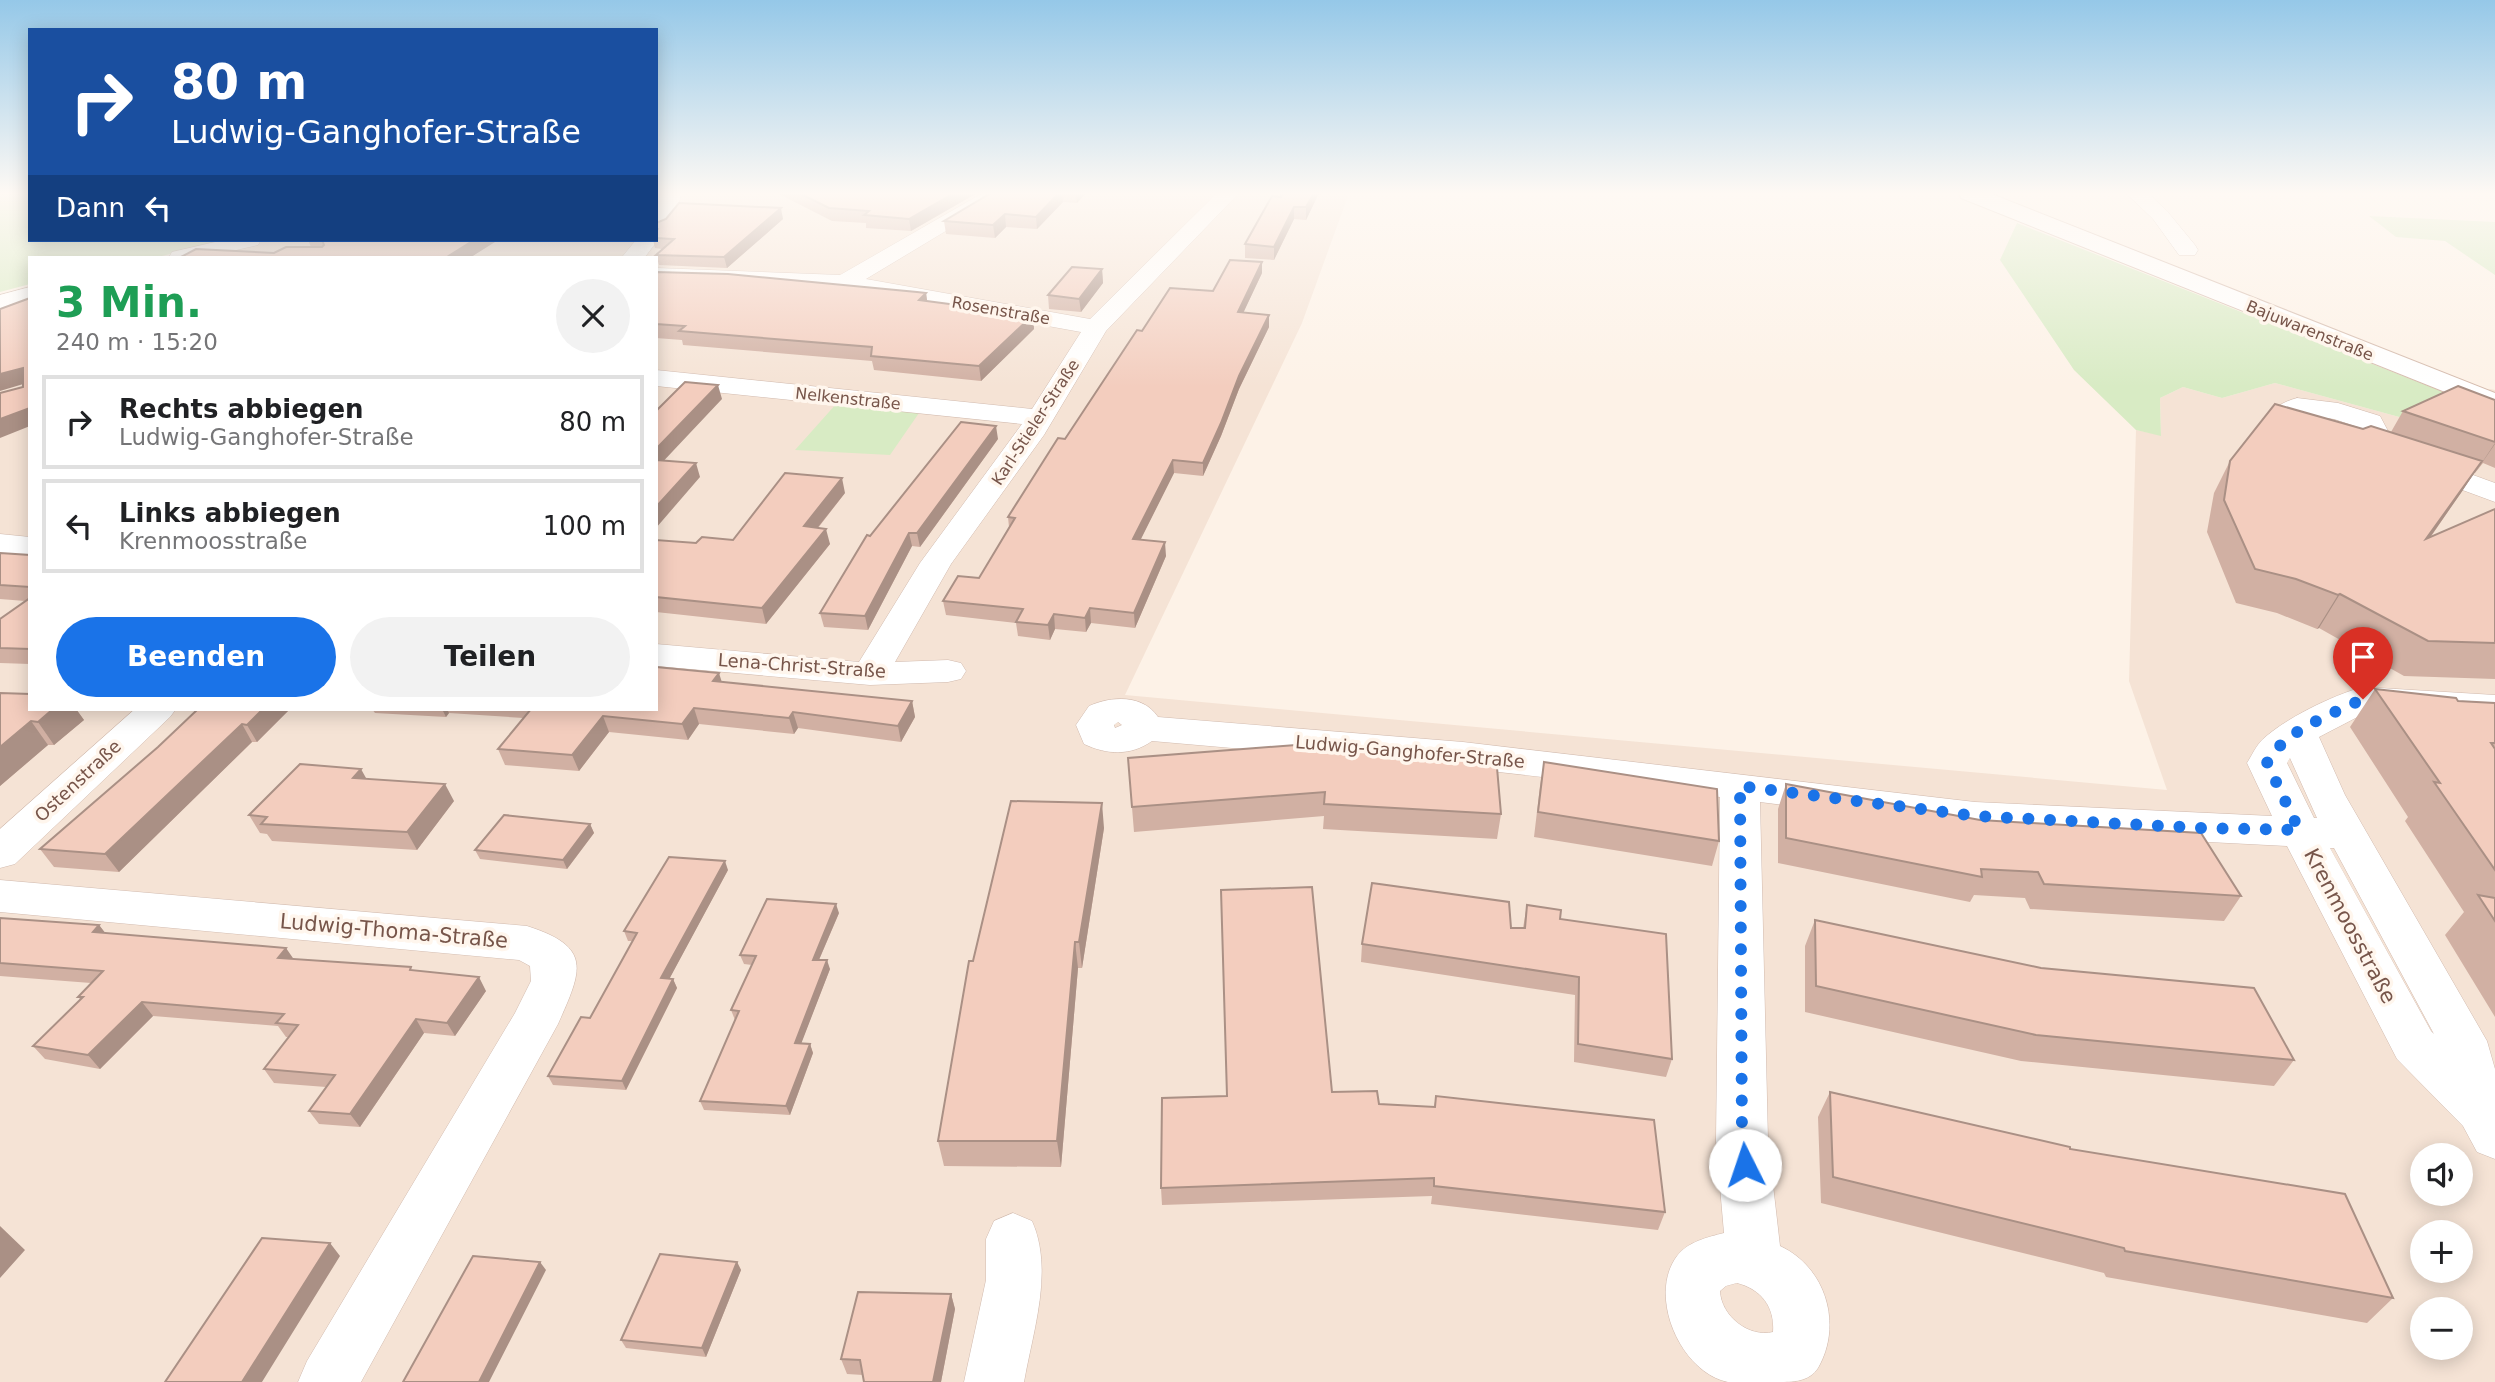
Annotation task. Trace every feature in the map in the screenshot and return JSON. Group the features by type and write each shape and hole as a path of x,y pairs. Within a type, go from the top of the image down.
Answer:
{"main road":[{"name":"Bajuwarenstraße","path":"2129,257 2495,403"}],"street":[{"path":"844,282 887,257"},
{"name":"Karl-Stieler-Straße","path":"870,674 936,563 1040,418 1096,327 1166,257"},
{"name":"Rosenstraße","path":"658,275 844,282 1096,327"},
{"path":"0,302 28,295"},
{"name":"Nelkenstraße","path":"658,378 1040,418"},
{"path":"2381,452 2495,493"},
{"path":"0,544 28,547"},
{"name":"Lena-Christ-Straße","path":"658,655 870,674 948,671"},
{"name":"Krenmoosstraße","path":"2488,1123 2414,1045 2299,830 2267,763 2274,750 2298,732 2363,699 2495,707"},
{"name":"Ostenstraße","path":"0,853 155,711"},
{"name":"Ludwig-Ganghofer-Straße","path":"1142,728 1463,755 1975,816 2347,834"},
{"name":"Krenmoosstraße","path":"2298,732 2325,795 2463,1041 2488,1123"},
{"path":"1740,786 1742,1141 1754,1261"},
{"name":"Ludwig-Thoma-Straße","path":"0,896 527,943 553,957 554,981 534,1024 328,1382"},
{"path":"994,1382 1014,1280 1013,1239"}],"shaded area":[{"path":"658,257 1326,257 1302,323 1125,695 2167,790 2129,681 2136,430 2161,435 2160,398 2183,387 2222,398 2275,383 2421,423 2490,389 2495,390 2495,1382 0,1382 0,305 28,298 28,711 658,711"}],"green space":[{"path":"0,257 28,257 28,285 0,292"},
{"path":"2001,257 2104,257 2461,399 2421,423 2275,383 2222,398 2183,387 2160,398 2161,436 2136,430 2074,370 2000,260"},
{"path":"2469,257 2495,257 2495,275"},
{"path":"837,403 919,413 890,455 795,450"}],"building":[{"path":"1230,260 1262,262 1238,312 1269,315 1239,376 1203,463 1173,460 1133,539 1165,542 1134,613 1090,608 1085,618 1054,614 1048,625 1016,622 1023,609 943,601 958,576 979,578 1015,518 1008,517 1058,438 1065,439 1137,330 1142,331 1170,288 1213,291"},
{"path":"1072,267 1102,269 1079,299 1048,295"},
{"path":"658,272 728,274 926,293 919,300 1033,315 979,366 871,356 872,347 679,331 685,326 658,324"},
{"path":"28,299 28,409 0,419 0,393 23,387 23,368 0,374 0,309"},
{"path":"685,382 718,385 658,447 658,409"},
{"path":"2458,386 2495,400 2495,442 2403,411"},
{"path":"2275,404 2363,429 2371,426 2482,461 2426,539 2495,509 2495,643 2428,641 2340,594 2255,569 2224,500 2230,461"},
{"path":"961,422 996,426 917,533 909,533 865,616 820,613 867,535 870,536"},
{"path":"658,460 696,463 658,505"},
{"path":"785,473 842,478 804,526 826,529 762,608 658,597 658,540 696,543 702,537 733,540"},
{"path":"0,553 28,555 28,587 0,585"},
{"path":"28,599 28,649 0,648 0,619"},
{"path":"658,667 719,673 713,681 912,701 898,726 793,712 789,718 694,708 682,724 603,716 572,755 498,749 529,711 658,711"},
{"path":"2375,689 2456,698 2458,701 2495,703 2495,743 2491,743 2495,749 2495,870 2434,782 2440,783"},
{"path":"0,693 28,694 28,711 51,711 38,722 31,721 0,747"},
{"path":"196,711 261,711 247,725 242,724 105,854 40,849"},
{"path":"1296,745 1496,756 1501,814 1324,804 1325,792 1132,807 1128,758"},
{"path":"1544,762 1717,789 1719,841 1538,812"},
{"path":"300,764 361,769 353,778 445,784 407,832 261,824 267,817 249,815"},
{"path":"1786,784 1980,820 2201,833 2241,896 2044,884 2038,872 1981,869 1982,877 1786,838"},
{"path":"1011,801 1102,803 1079,942 1075,942 1057,1141 938,1141 969,961 973,961"},
{"path":"504,815 590,824 563,860 475,850"},
{"path":"669,857 725,861 661,978 673,979 622,1081 548,1076 581,1017 590,1018 637,933 624,931"},
{"path":"1372,883 1509,902 1511,928 1525,928 1527,905 1561,910 1560,919 1666,934 1672,1059 1578,1044 1579,977 1362,944"},
{"path":"1312,887 1332,1092 1377,1091 1379,1104 1435,1107 1436,1096 1654,1120 1665,1212 1434,1186 1434,1178 1161,1188 1162,1098 1227,1096 1221,890"},
{"path":"2478,895 2495,898 2495,921"},
{"path":"767,899 836,904 813,960 827,960 795,1043 810,1044 786,1106 700,1101 739,1011 731,1010 756,956 740,955"},
{"path":"0,918 99,925 93,932 286,948 278,958 411,967 410,970 479,977 447,1023 416,1019 350,1114 309,1111 335,1075 264,1069 298,1025 276,1023 284,1014 142,1002 88,1055 33,1046 83,997 78,997 103,971 0,963"},
{"path":"1815,920 2041,968 2254,988 2294,1060 2036,1035 1816,986"},
{"path":"1830,1092 2070,1149 2345,1194 2393,1298 2125,1251 2124,1248 1833,1177"},
{"path":"262,1238 330,1243 242,1382 165,1382"},
{"path":"660,1254 737,1262 702,1348 621,1340"},
{"path":"473,1256 540,1262 479,1382 403,1382"},
{"path":"858,1292 951,1294 933,1382 864,1382 860,1360 841,1359"}],"route":[{"path":"1745,1165 1742,1141 1740,786 1975,816 2202,828 2299,830 2267,763 2274,750 2298,732 2363,699"}]}
